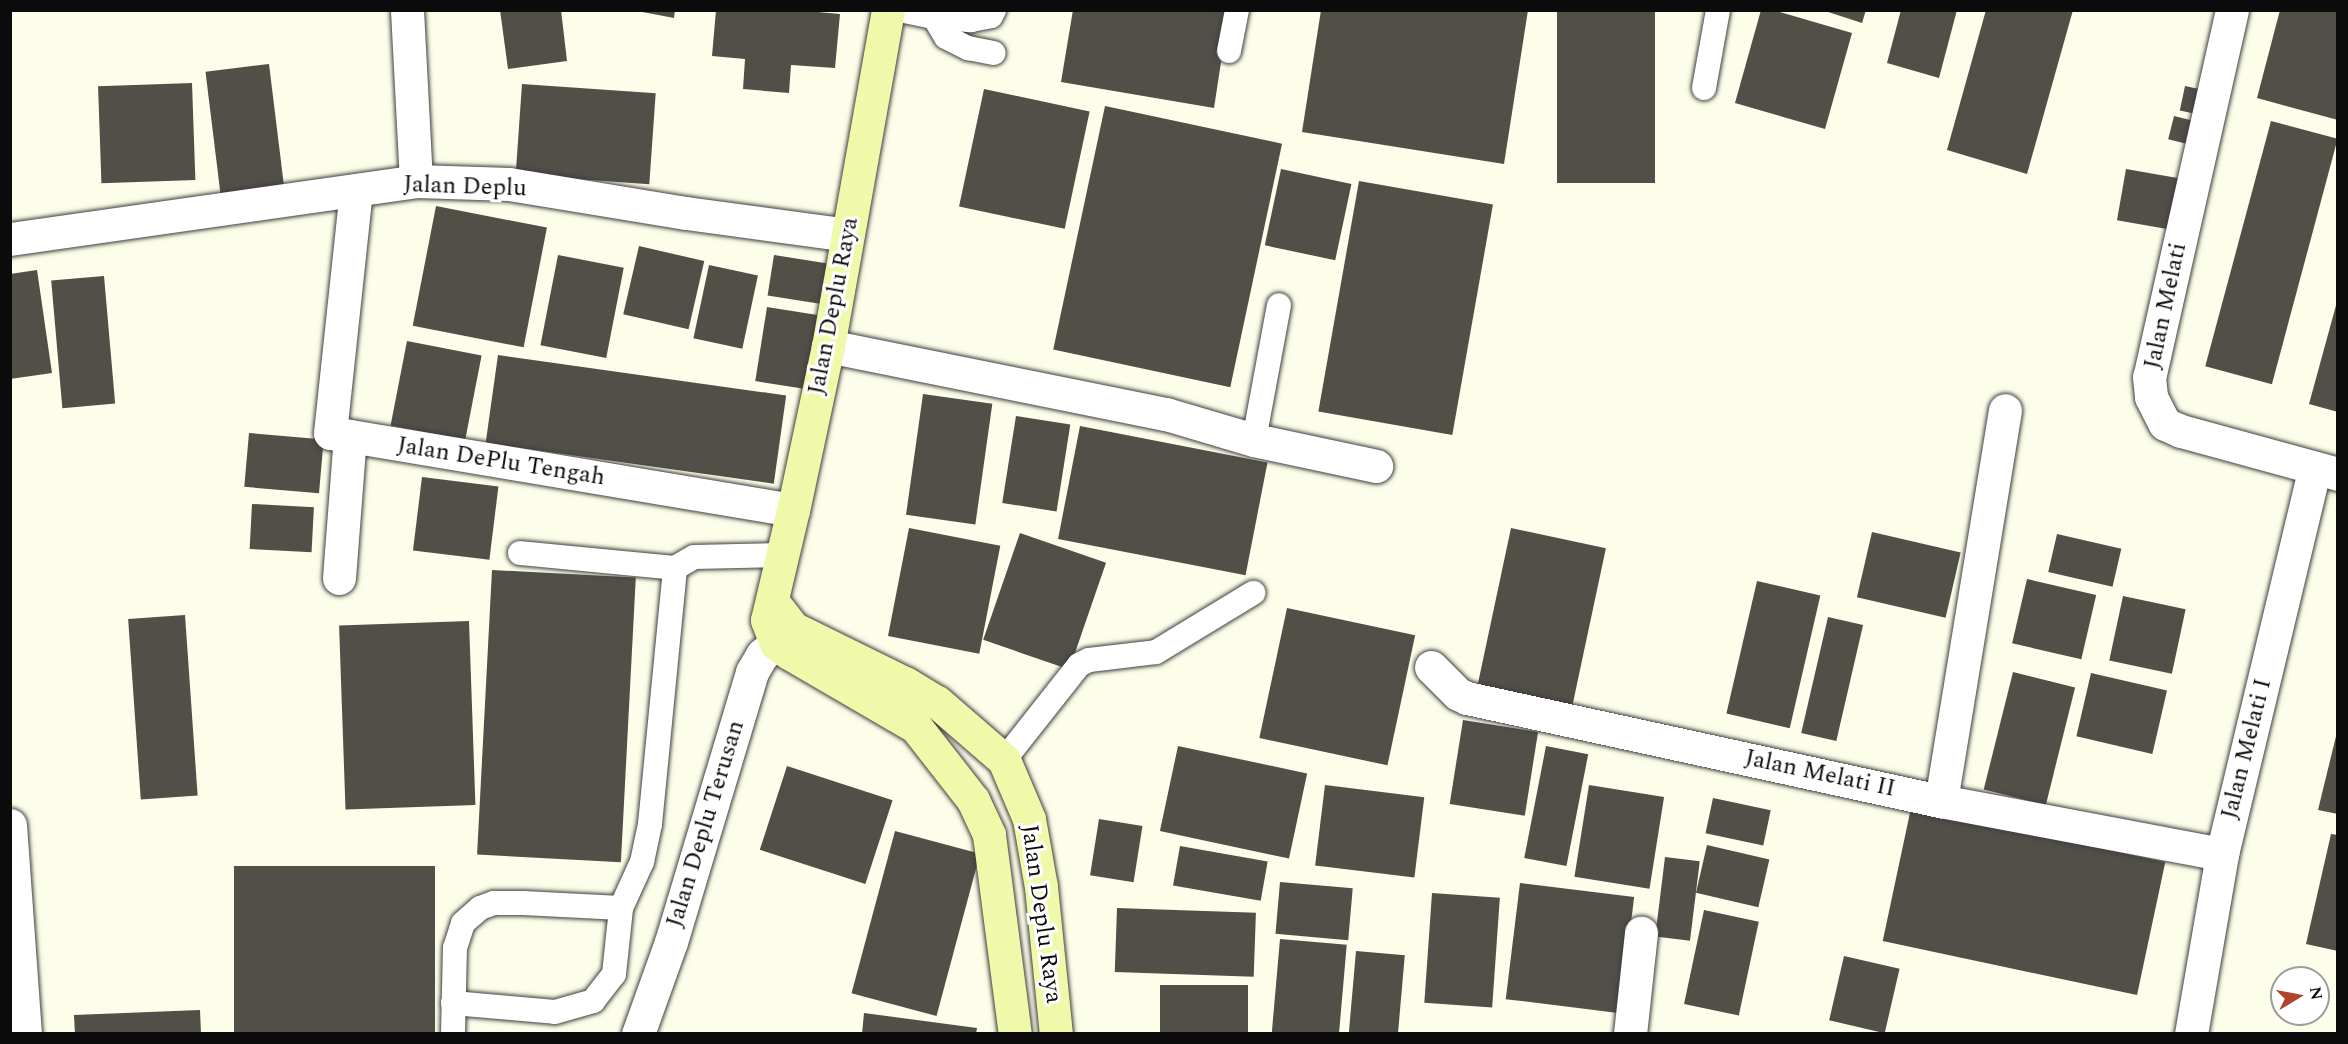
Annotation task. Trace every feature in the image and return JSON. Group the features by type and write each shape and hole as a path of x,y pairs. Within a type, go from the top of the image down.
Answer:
{"main road":[{"name":"Jalan Deplu Raya","path":"888,10 828,346 794,510 772,601 785,635 916,727 973,800 989,835 1015,1034"},
{"name":"Jalan Deplu Raya","path":"785,635 905,683 937,702 1004,760 1029,819 1041,887 1056,1034"},
{"path":"916,727 937,702"}],"street":[{"path":"407,10 416,181"},
{"name":"Jalan Melati","path":"2232,10 2149,377 2151,397 2165,424 2326,471"},
{"name":"Jalan Deplu","path":"10,239 416,181 509,184 686,213 848,235"},
{"path":"339,578 350,436 330,433 356,190"},
{"path":"828,346 1166,414 1254,440 1376,466"},
{"path":"1941,801 2006,410"},
{"name":"Jalan DePlu Tengah","path":"350,436 794,510"},
{"name":"Jalan Melati I","path":"2191,1034 2222,854 2326,471"},
{"name":"Jalan Deplu Terusan","path":"638,1034 670,942 752,672 762,655 785,635"},
{"name":"Jalan Melati II","path":"1431,667 1458,694 1467,698 1941,801 2222,854"},
{"path":"10,825 25,1034"},
{"path":"1630,1034 1641,933"}],"lane":[{"path":"900,10 971,20 991,16 994,10"},
{"path":"1229,51 1237,10"},
{"path":"1704,88 1718,10"},
{"path":"935,14 946,37 968,48 994,53"},
{"path":"1254,440 1279,305"},
{"path":"520,553 675,568 694,557 783,555"},
{"path":"453,1003 555,1012 593,1001 615,974 621,908 642,862 650,824 675,568"},
{"path":"1004,760 1079,665 1089,660 1156,652 1253,593"},
{"path":"453,1034 455,948 463,923 480,908 494,903 517,903 621,908"}],"building":[{"path":"500,10 561,10 567,61 508,69"},
{"path":"632,10 675,10 674,18"},
{"path":"716,10 796,10 840,14 835,68 791,65 789,93 743,89 745,59 712,56"},
{"path":"1073,10 1229,10 1214,108 1061,82"},
{"path":"1321,10 1528,10 1504,164 1302,132"},
{"path":"1557,10 1655,10 1655,183 1557,183"},
{"path":"1761,10 1773,10 1852,33 1825,129 1735,103"},
{"path":"1822,10 1866,10 1862,23"},
{"path":"1901,10 1957,10 1939,78 1887,63"},
{"path":"1986,10 2073,10 2027,174 1947,150"},
{"path":"2280,10 2338,10 2338,120 2257,98"},
{"path":"269,64 285,192 221,200 205,72"},
{"path":"192,83 195,180 101,183 98,86"},
{"path":"522,84 656,93 649,184 516,175"},
{"path":"2185,86 2209,91 2204,116 2180,110"},
{"path":"984,89 1090,111 1065,229 959,206"},
{"path":"1105,106 1282,144 1230,387 1053,350"},
{"path":"2174,116 2202,123 2196,146 2168,139"},
{"path":"2271,121 2338,139 2272,384 2205,366"},
{"path":"1281,169 1351,184 1335,260 1265,245"},
{"path":"2126,169 2186,180 2177,231 2117,220"},
{"path":"1359,181 1493,205 1452,435 1318,411"},
{"path":"436,206 547,228 524,347 413,326"},
{"path":"639,246 704,261 689,329 623,314"},
{"path":"558,255 624,268 606,358 540,345"},
{"path":"774,255 837,265 831,306 768,295"},
{"path":"709,265 758,275 742,349 693,338"},
{"path":"37,270 52,373 10,379 10,274"},
{"path":"104,276 115,404 62,408 51,281"},
{"path":"2338,298 2338,412 2309,404"},
{"path":"767,307 817,315 806,389 755,381"},
{"path":"407,341 482,356 465,440 391,425"},
{"path":"498,355 786,395 774,484 486,443"},
{"path":"923,394 992,404 975,525 906,515"},
{"path":"1016,416 1070,425 1057,512 1002,503"},
{"path":"1080,426 1267,462 1246,575 1058,539"},
{"path":"249,433 324,440 319,493 244,487"},
{"path":"422,477 498,486 489,560 413,550"},
{"path":"252,504 314,507 312,552 250,549"},
{"path":"909,528 1000,546 979,654 888,636"},
{"path":"1511,528 1606,548 1572,708 1477,687"},
{"path":"1872,532 1961,552 1946,618 1857,597"},
{"path":"1020,533 1106,563 1069,669 983,640"},
{"path":"2057,534 2121,549 2113,587 2048,572"},
{"path":"492,570 636,578 621,862 477,855"},
{"path":"2027,579 2096,595 2081,659 2012,643"},
{"path":"1757,581 1820,596 1790,728 1726,714"},
{"path":"2123,596 2186,609 2172,674 2109,661"},
{"path":"1287,608 1415,635 1387,765 1259,738"},
{"path":"185,615 198,796 141,800 128,619"},
{"path":"1828,617 1863,625 1836,741 1801,733"},
{"path":"469,621 475,805 346,809 339,626"},
{"path":"2013,672 2075,687 2046,805 1984,789"},
{"path":"2091,673 2167,691 2152,754 2076,736"},
{"path":"1463,720 1538,732 1525,816 1450,804"},
{"path":"2338,728 2338,814 2318,810"},
{"path":"1178,746 1307,773 1289,859 1160,831"},
{"path":"1546,746 1588,754 1566,866 1524,858"},
{"path":"787,766 893,800 865,884 760,850"},
{"path":"1325,785 1424,797 1414,878 1315,865"},
{"path":"1589,785 1664,797 1650,889 1574,877"},
{"path":"1713,798 1771,810 1763,845 1706,833"},
{"path":"1911,808 2165,862 2137,995 1883,941"},
{"path":"1099,819 1142,826 1134,882 1090,875"},
{"path":"895,831 980,854 937,1016 852,993"},
{"path":"2331,834 2338,835 2338,951 2306,944"},
{"path":"1707,845 1769,859 1758,907 1696,893"},
{"path":"1180,846 1268,861 1261,901 1173,885"},
{"path":"1665,857 1700,861 1690,941 1655,936"},
{"path":"234,866 435,866 435,1034 234,1034"},
{"path":"1280,882 1353,888 1348,940 1275,934"},
{"path":"1520,883 1634,897 1620,1013 1506,999"},
{"path":"1432,893 1500,898 1492,1007 1424,1003"},
{"path":"1117,908 1256,913 1254,977 1115,972"},
{"path":"1704,910 1759,922 1739,1016 1684,1004"},
{"path":"1280,939 1347,945 1339,1034 1272,1034"},
{"path":"1356,951 1405,955 1398,1034 1349,1034"},
{"path":"1844,956 1900,969 1885,1033 1829,1020"},
{"path":"1160,985 1248,985 1248,1034 1160,1034"},
{"path":"200,1010 201,1034 75,1034 74,1015"},
{"path":"864,1013 977,1028 976,1034 862,1034"}]}
